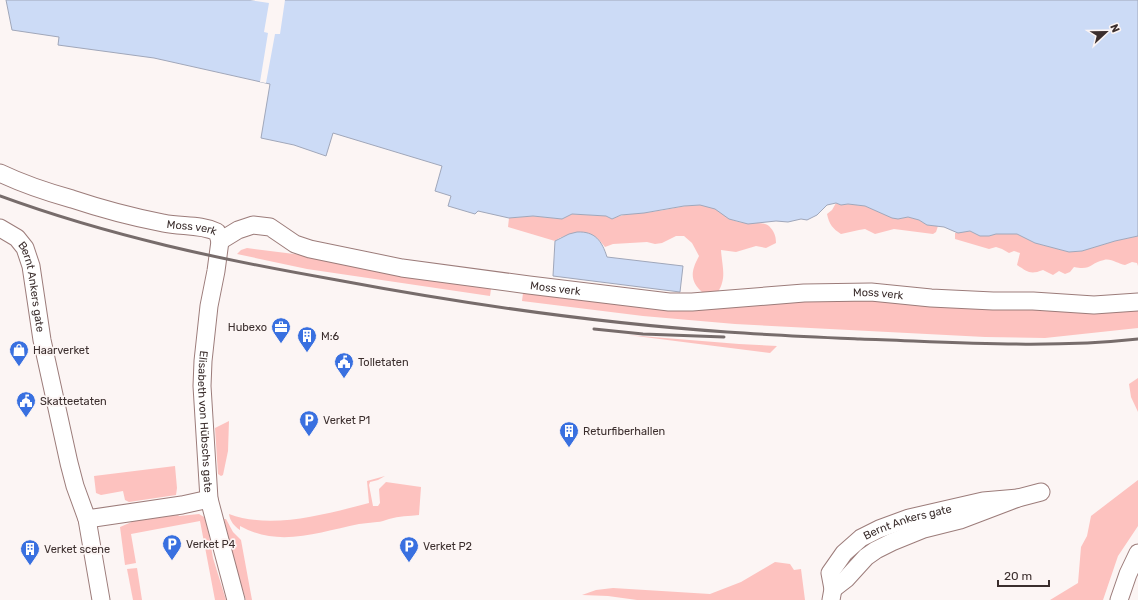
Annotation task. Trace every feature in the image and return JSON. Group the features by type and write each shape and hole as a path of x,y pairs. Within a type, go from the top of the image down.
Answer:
{"street":[{"name":"Moss verk","path":"0,173 20,183 40,190 98,207 165,223 207,227 217,232 220,241 238,230 253,225 270,227 295,244 310,249 402,268 669,302 692,302 778,294 871,292 931,298 1033,301 1094,305 1138,302"},
{"name":"Bernt Ankers gate","path":"0,228 17,238 25,248 31,266 42,340 69,463 75,486 87,519 101,600"},
{"name":"Elisabeth von Hübschs gate","path":"220,241 209,306 202,386 209,499 236,600"},
{"name":"Bernt Ankers gate","path":"832,595 858,565 876,550 924,529 960,520 1018,498 1041,492"},
{"path":"87,519 182,505 209,499"},
{"path":"1119,600 1128,574 1138,553"}],"shaded area":[{"path":"836,203 841,205 848,204 865,206 898,219 908,217 919,220 927,225 938,226 936,232 933,234 894,229 875,234 865,229 841,234 832,226 827,214 832,210"},
{"path":"700,205 711,207 735,221 743,223 766,224 772,230 776,238 776,243 766,248 756,246 736,252 721,250 723,277 721,287 718,292 703,293 698,289 693,280 693,271 699,256 692,243 684,236 676,236 662,243 655,244 647,242 613,244 605,247 594,236 586,233 566,236 555,241 508,227 509,218 533,216 562,219 572,214 606,216 612,219 628,214"},
{"path":"970,231 980,236 1017,234 1035,243 1069,252 1082,251 1138,236 1138,266 1137,263 1132,262 1125,265 1112,260 1107,260 1099,261 1084,268 1074,267 1070,272 1065,274 1059,271 1053,275 1043,270 1029,272 1017,265 1020,253 1014,251 1009,253 996,247 989,249 955,239 955,233"},
{"path":"247,248 318,257 491,289 490,296 307,269 237,254 241,250"},
{"path":"536,292 838,298 1138,308 1138,328 1045,338 985,337 735,324 643,316 522,301 523,293"},
{"path":"628,335 739,344 777,346 770,353"},
{"path":"1138,378 1138,412 1131,397 1129,384"},
{"path":"229,421 228,451 223,475 221,476 218,474 215,428"},
{"path":"175,466 177,488 176,495 129,502 125,500 123,491 101,495 96,493 94,476"},
{"path":"385,476 370,482 369,485 373,506 378,506 380,503 379,489 386,482 421,487 419,515 359,524 314,534 284,537 255,533 240,526 240,530 233,523 229,514 246,519 263,521 299,519 335,512 369,503 367,481"},
{"path":"1138,480 1138,526 1118,556 1103,600 1050,600 1078,583 1081,547 1087,536 1091,516"},
{"path":"199,514 204,517 207,523 213,558 226,600 215,600 200,521 131,534 136,563 125,565 120,527 134,521 178,515"},
{"path":"224,519 226,519 233,532 241,540 252,600 246,600 235,565"},
{"path":"775,562 790,564 794,570 801,569 805,600 637,600 608,596 582,595 596,590 613,588 710,594 741,582"},
{"path":"137,568 142,600 133,600 127,569"}],"water":[{"path":"6,0 1138,0 1138,236 1082,251 1069,252 1035,243 1017,234 980,236 970,231 958,233 944,227 927,225 919,220 908,217 898,219 892,218 865,206 848,204 841,205 836,203 827,205 817,215 807,220 801,219 788,222 776,221 748,224 729,219 715,209 700,205 621,215 612,219 606,216 572,214 562,219 533,216 509,218 478,211 475,214 448,206 451,196 435,191 442,166 333,133 326,156 294,145 261,138 270,84 154,58 58,45 59,37 12,30"},
{"path":"577,232 589,233 597,238 603,246 607,257 683,266 680,292 553,276 555,241"}],"pier":[{"path":"250,0 285,0 280,34 275,34 266,83 260,82 268,33 264,32 269,3"}],"railway":[{"path":"0,196 82,223 166,246 251,264 385,289 531,312 678,328 810,337 999,344 1069,344 1138,339"},
{"path":"594,329 643,334 724,337"}],"place":[{"name":"Hubexo","path":"281,344"},
{"name":"M:6","path":"307,353"},
{"name":"Haarverket","path":"19,367"},
{"name":"Tolletaten","path":"344,379"},
{"name":"Skatteetaten","path":"26,418"},
{"name":"Verket P1","path":"309,437"},
{"name":"Returfiberhallen","path":"569,448"},
{"name":"Verket P4","path":"172,561"},
{"name":"Verket P2","path":"409,563"},
{"name":"Verket scene","path":"30,566"}]}
